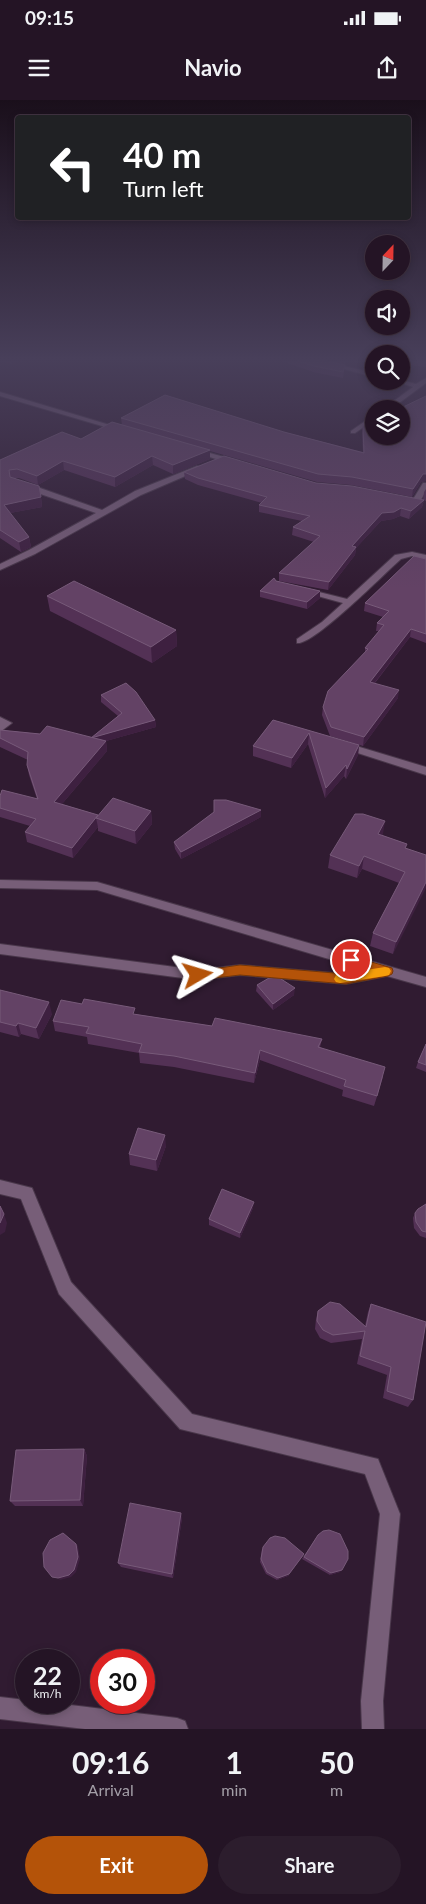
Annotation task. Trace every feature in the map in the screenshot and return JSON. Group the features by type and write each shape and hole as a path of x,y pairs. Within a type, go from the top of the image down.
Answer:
{"street":[{"path":"185,448 242,464"},
{"path":"0,567 32,552 138,493 223,459"},
{"path":"15,482 101,512"},
{"path":"416,501 426,485"},
{"path":"407,499 426,504"},
{"path":"300,641 325,624 398,557 412,554 426,557"},
{"path":"294,587 349,602"},
{"path":"0,720 7,722 0,729"},
{"path":"328,740 426,771"},
{"path":"0,884 97,886 426,982"},
{"path":"0,949 198,975 240,970 346,979 388,971"},
{"path":"0,1187 26,1193 65,1288 187,1422 371,1466 390,1514 372,1701 373,1729"},
{"path":"0,1708 177,1729"}],"building":[{"path":"51,437 76,437 81,439 85,437 165,437 210,450 173,465 152,456 115,477 63,461 37,476 17,469 9,470 10,477 39,486 41,497 4,505 29,537 19,542 0,530 0,460"},
{"path":"188,437 303,437 364,453 363,437 365,437 365,445 410,445 410,437 426,437 426,474 423,474 413,489 352,477 318,474"},
{"path":"224,456 316,483 352,486 424,500 411,511 401,508 394,512 382,513 352,546 356,547 329,582 279,573 320,536 293,527 310,516 259,505 267,497 198,478 184,472"},
{"path":"414,556 426,559 426,634 411,629 370,682 399,690 364,737 331,727 323,707 328,691 368,649 365,648 384,625 377,623 389,611 365,603"},
{"path":"274,578 276,581 320,591 307,602 260,591"},
{"path":"74,581 176,630 151,647 47,596"},
{"path":"126,683 136,692 155,720 91,738 122,713 101,695"},
{"path":"273,720 359,745 347,769 346,765 326,788 309,733 292,758 253,746"},
{"path":"47,726 106,741 54,802 98,815 72,848 25,832 36,819 0,808 2,790 38,799 27,765 28,752 0,738 0,730 40,734"},
{"path":"113,798 151,811 135,831 96,818"},
{"path":"214,800 226,800 261,810 181,852 174,842 214,812"},
{"path":"355,814 363,814 385,821 378,834 407,844 405,848 426,855 426,882 396,942 373,933 405,872 364,856 359,866 330,855"},
{"path":"278,977 295,988 273,1004 257,985 269,978"},
{"path":"0,990 49,1002 36,1028 18,1023 16,1026 0,1022"},
{"path":"84,999 135,1008 133,1014 212,1026 215,1018 322,1039 318,1047 385,1067 377,1096 344,1086 346,1080 260,1050 255,1073 174,1056 139,1052 142,1044 86,1033 89,1027 53,1021 61,1000 82,1004"},
{"path":"426,1044 426,1065 418,1062"},
{"path":"138,1128 165,1135 156,1160 129,1154"},
{"path":"222,1189 254,1202 240,1233 209,1219"},
{"path":"426,1204 426,1232 422,1231 416,1222 415,1213"},
{"path":"0,1206 4,1214 0,1223"},
{"path":"330,1302 340,1304 366,1327 371,1304 426,1322 413,1400 387,1391 391,1367 360,1356 365,1331 333,1335 323,1330 317,1321 318,1311"},
{"path":"84,1449 80,1500 10,1501 16,1450"},
{"path":"130,1503 181,1513 172,1574 118,1563"},
{"path":"329,1530 340,1534 348,1551 348,1559 342,1570 331,1573 304,1557 318,1535 323,1531"},
{"path":"63,1533 76,1544 78,1557 74,1570 69,1575 58,1578 52,1577 44,1567 43,1553 50,1540"},
{"path":"275,1536 285,1538 304,1554 289,1574 278,1578 267,1572 261,1559 263,1547 270,1538"}],"slow traffic":[{"path":"340,979 385,971"}],"route":[{"path":"198,975 240,970 346,979 388,971 351,960"}]}
